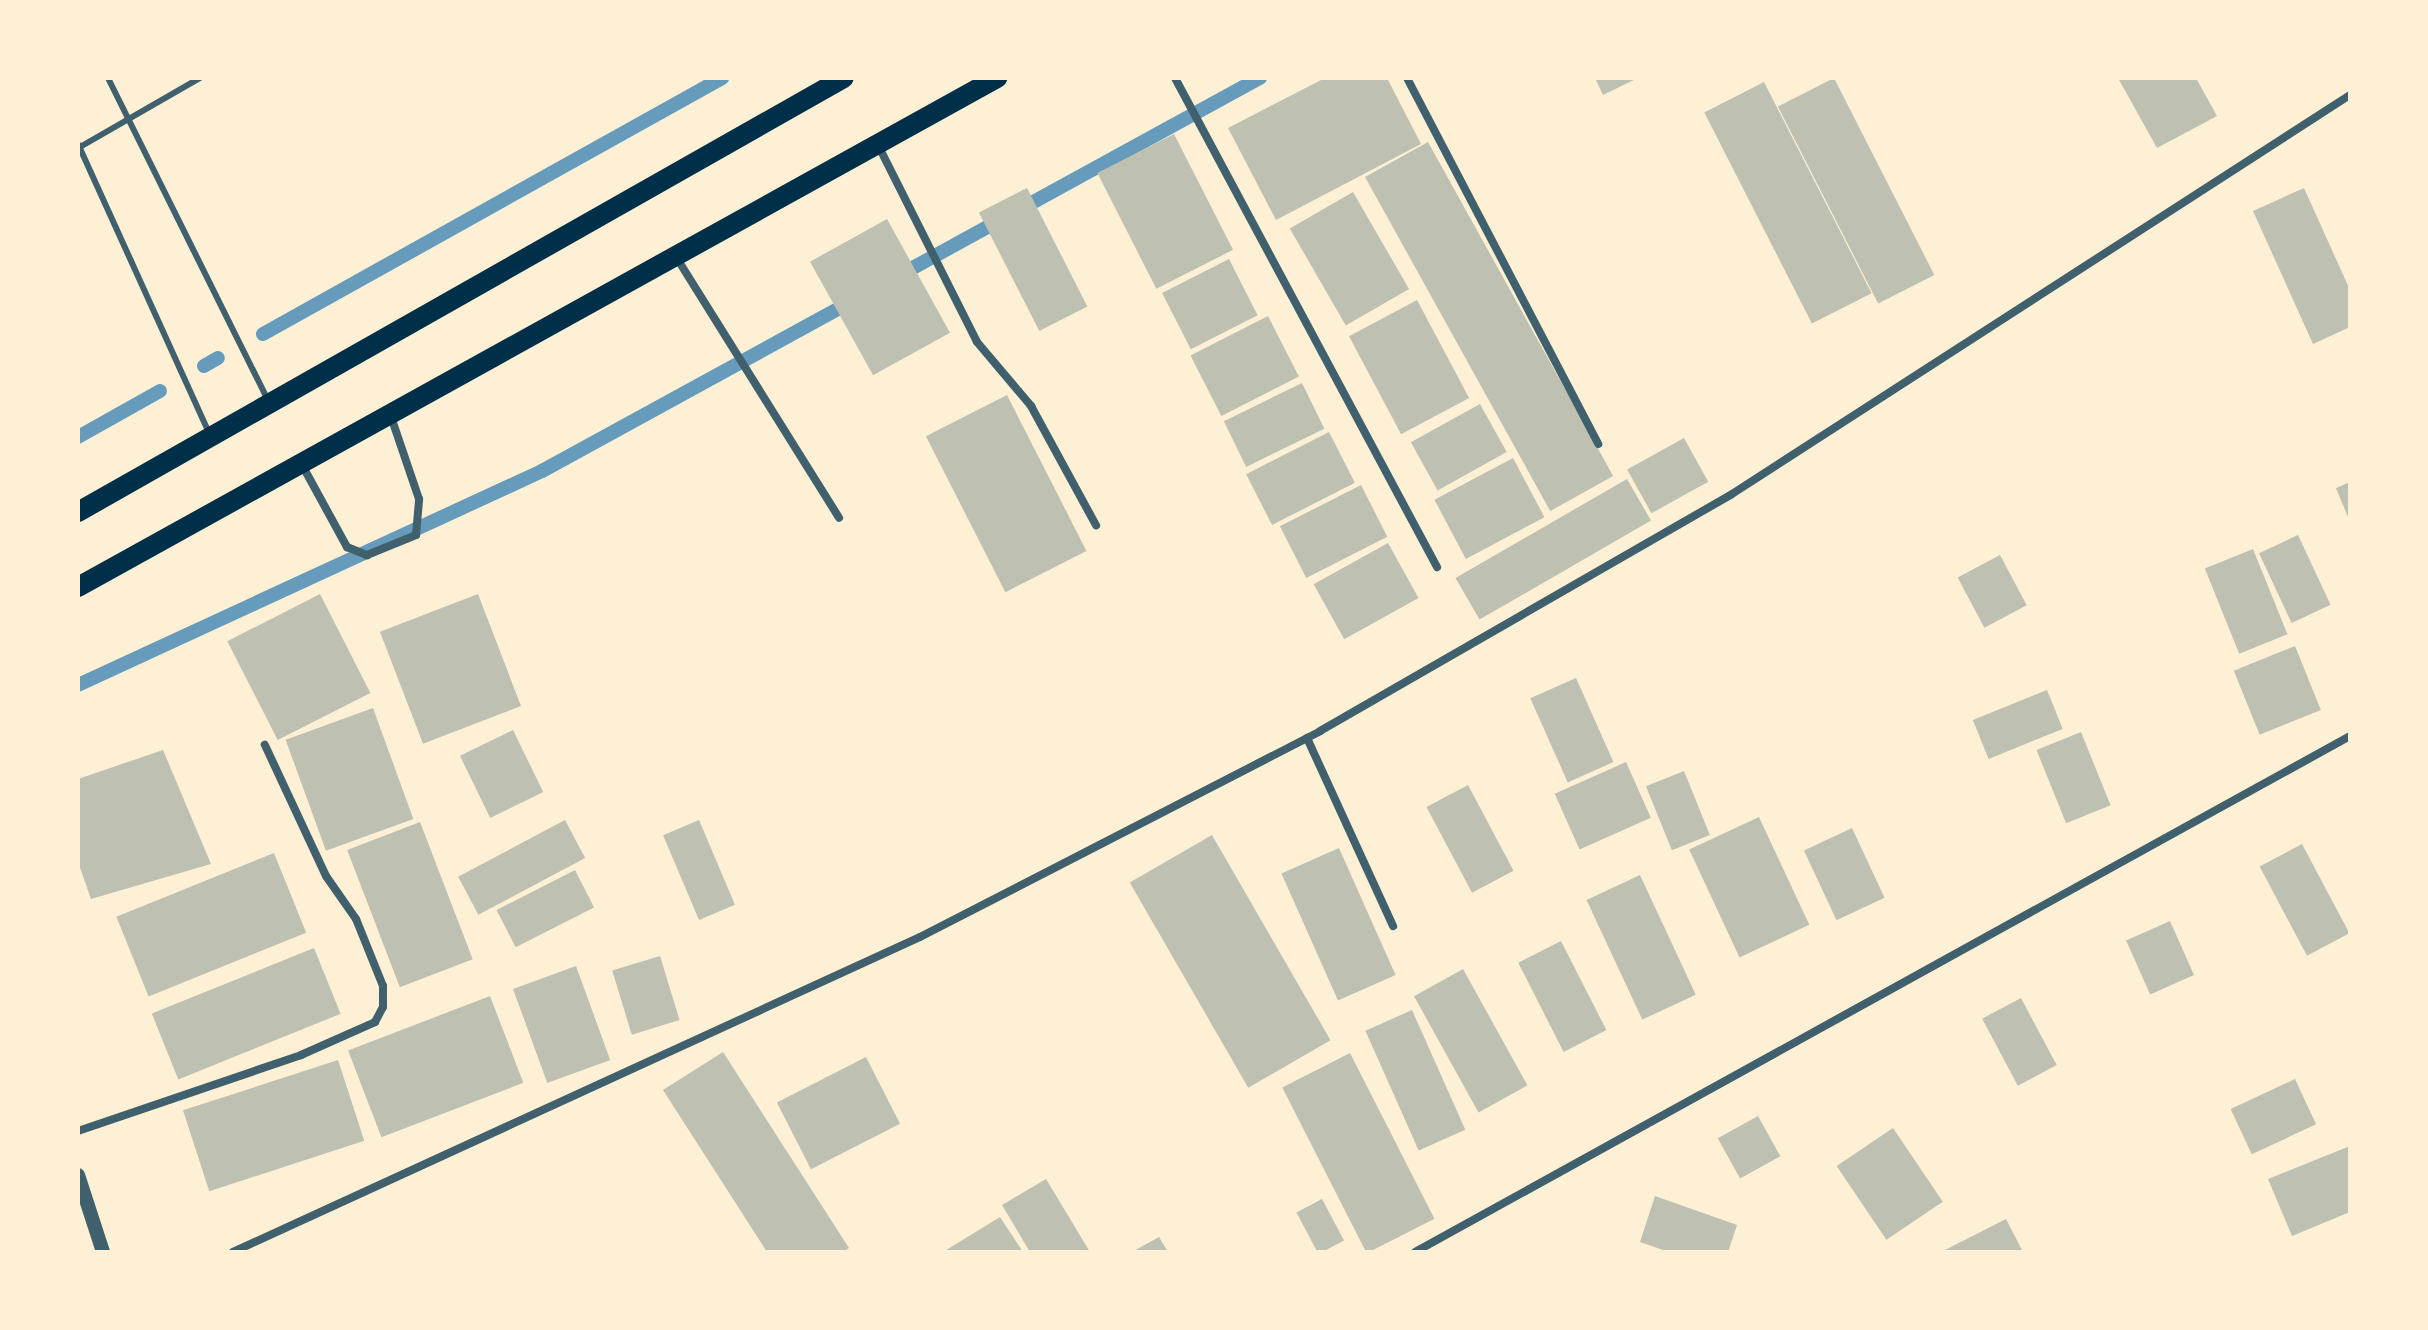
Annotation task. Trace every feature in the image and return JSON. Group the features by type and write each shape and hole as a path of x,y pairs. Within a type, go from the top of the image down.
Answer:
{"main road":[{"path":"78,512 844,78"},
{"path":"78,587 389,412 678,260 997,78"}],"street":[{"path":"1175,78 1437,567"},
{"path":"1407,78 1598,444"},
{"path":"233,1252 920,937 1307,738 1732,494 2350,95"},
{"path":"878,146 977,342 1031,406 1096,525"},
{"path":"678,260 839,518"},
{"path":"301,462 347,547 367,555 416,535 419,499 389,412"},
{"path":"1415,1252 2350,736"},
{"path":"1307,738 1393,926"},
{"path":"78,1131 301,1055 375,1022 383,1007 383,986 356,919 326,876 265,745"},
{"path":"78,1175 103,1252"}],"lane":[{"path":"108,78 269,405"},
{"path":"200,78 79,146 211,438"}],"building":[{"path":"1325,78 1387,78 1421,144 1276,220 1228,128"},
{"path":"1595,78 1638,78 1603,95"},
{"path":"1834,78 1934,275 1878,304 1778,107"},
{"path":"2118,78 2196,78 2217,116 2157,148"},
{"path":"1764,82 1872,293 1812,324 1704,112"},
{"path":"1174,134 1233,250 1156,289 1097,173"},
{"path":"1428,142 1613,476 1550,511 1365,177"},
{"path":"1027,188 1087,307 1039,331 979,213"},
{"path":"2304,188 2350,290 2350,327 2313,344 2253,211"},
{"path":"1353,192 1409,289 1346,325 1290,228"},
{"path":"887,219 950,333 873,375 810,262"},
{"path":"1229,259 1258,315 1191,349 1162,293"},
{"path":"1417,300 1469,398 1401,434 1349,336"},
{"path":"1268,316 1299,377 1221,416 1190,355"},
{"path":"1302,383 1324,429 1246,467 1224,421"},
{"path":"1007,395 1086,551 1005,592 926,436"},
{"path":"1480,404 1507,452 1438,490 1411,442"},
{"path":"1329,432 1355,483 1272,525 1246,474"},
{"path":"1684,438 1708,482 1651,513 1627,470"},
{"path":"1513,458 1544,517 1466,559 1434,500"},
{"path":"1627,479 1651,521 1480,620 1456,578"},
{"path":"2350,482 2350,522 2336,488"},
{"path":"1361,485 1387,537 1306,578 1280,526"},
{"path":"2298,535 2331,605 2292,623 2259,553"},
{"path":"1388,543 1419,598 1344,639 1314,584"},
{"path":"2253,549 2287,634 2239,654 2205,568"},
{"path":"2000,555 2027,605 1984,628 1958,578"},
{"path":"320,594 370,693 278,740 227,641"},
{"path":"478,594 521,706 423,744 380,632"},
{"path":"2295,646 2321,710 2260,735 2234,671"},
{"path":"1576,678 1613,762 1568,782 1530,698"},
{"path":"2047,690 2063,729 1989,759 1973,720"},
{"path":"373,708 413,819 326,851 286,740"},
{"path":"513,730 543,792 490,818 460,756"},
{"path":"2081,732 2111,805 2066,823 2036,750"},
{"path":"163,750 211,864 91,899 78,862 78,779"},
{"path":"1626,762 1651,818 1580,849 1555,794"},
{"path":"1684,771 1710,835 1672,850 1646,786"},
{"path":"1468,785 1514,871 1472,893 1427,807"},
{"path":"1759,817 1809,925 1740,957 1689,850"},
{"path":"565,820 585,858 478,915 458,877"},
{"path":"699,820 735,905 699,920 663,835"},
{"path":"420,822 473,959 400,987 347,850"},
{"path":"1852,828 1885,898 1837,920 1804,850"},
{"path":"1212,835 1330,1040 1248,1088 1130,883"},
{"path":"2302,844 2349,933 2307,956 2260,867"},
{"path":"1339,848 1396,975 1338,1001 1281,874"},
{"path":"274,853 306,933 149,996 116,917"},
{"path":"575,870 594,907 516,947 497,910"},
{"path":"1640,875 1696,995 1642,1020 1587,900"},
{"path":"2170,921 2194,975 2150,994 2126,941"},
{"path":"1561,941 1606,1030 1564,1052 1518,963"},
{"path":"314,948 341,1014 178,1079 152,1014"},
{"path":"660,956 680,1020 632,1035 612,971"},
{"path":"576,966 610,1060 547,1083 513,989"},
{"path":"1463,969 1527,1085 1479,1112 1414,996"},
{"path":"490,996 523,1083 381,1137 348,1050"},
{"path":"2021,998 2057,1065 2018,1086 1982,1019"},
{"path":"1412,1010 1465,1130 1419,1150 1365,1031"},
{"path":"723,1052 849,1248 843,1252 767,1252 663,1090"},
{"path":"1350,1053 1434,1219 1366,1252 1282,1088"},
{"path":"866,1057 900,1124 811,1169 777,1102"},
{"path":"338,1060 364,1141 209,1191 183,1110"},
{"path":"2295,1079 2316,1124 2252,1154 2231,1109"},
{"path":"1758,1116 1780,1156 1740,1179 1718,1138"},
{"path":"1893,1128 1943,1202 1886,1240 1837,1166"},
{"path":"2350,1146 2350,1212 2292,1236 2268,1179"},
{"path":"1046,1179 1090,1252 1030,1252 1002,1205"},
{"path":"1655,1196 1737,1225 1728,1252 1669,1252 1640,1242"},
{"path":"1322,1199 1344,1240 1317,1252 1296,1213"},
{"path":"1000,1217 1023,1252 943,1252"},
{"path":"2006,1219 2023,1252 1941,1252"},
{"path":"1159,1237 1168,1252 1132,1252"}],"waterway":[{"path":"263,334 722,78"},
{"path":"898,276 1260,78"},
{"path":"78,685 542,471 851,302"},
{"path":"204,366 218,358"},
{"path":"78,437 160,391"}]}
